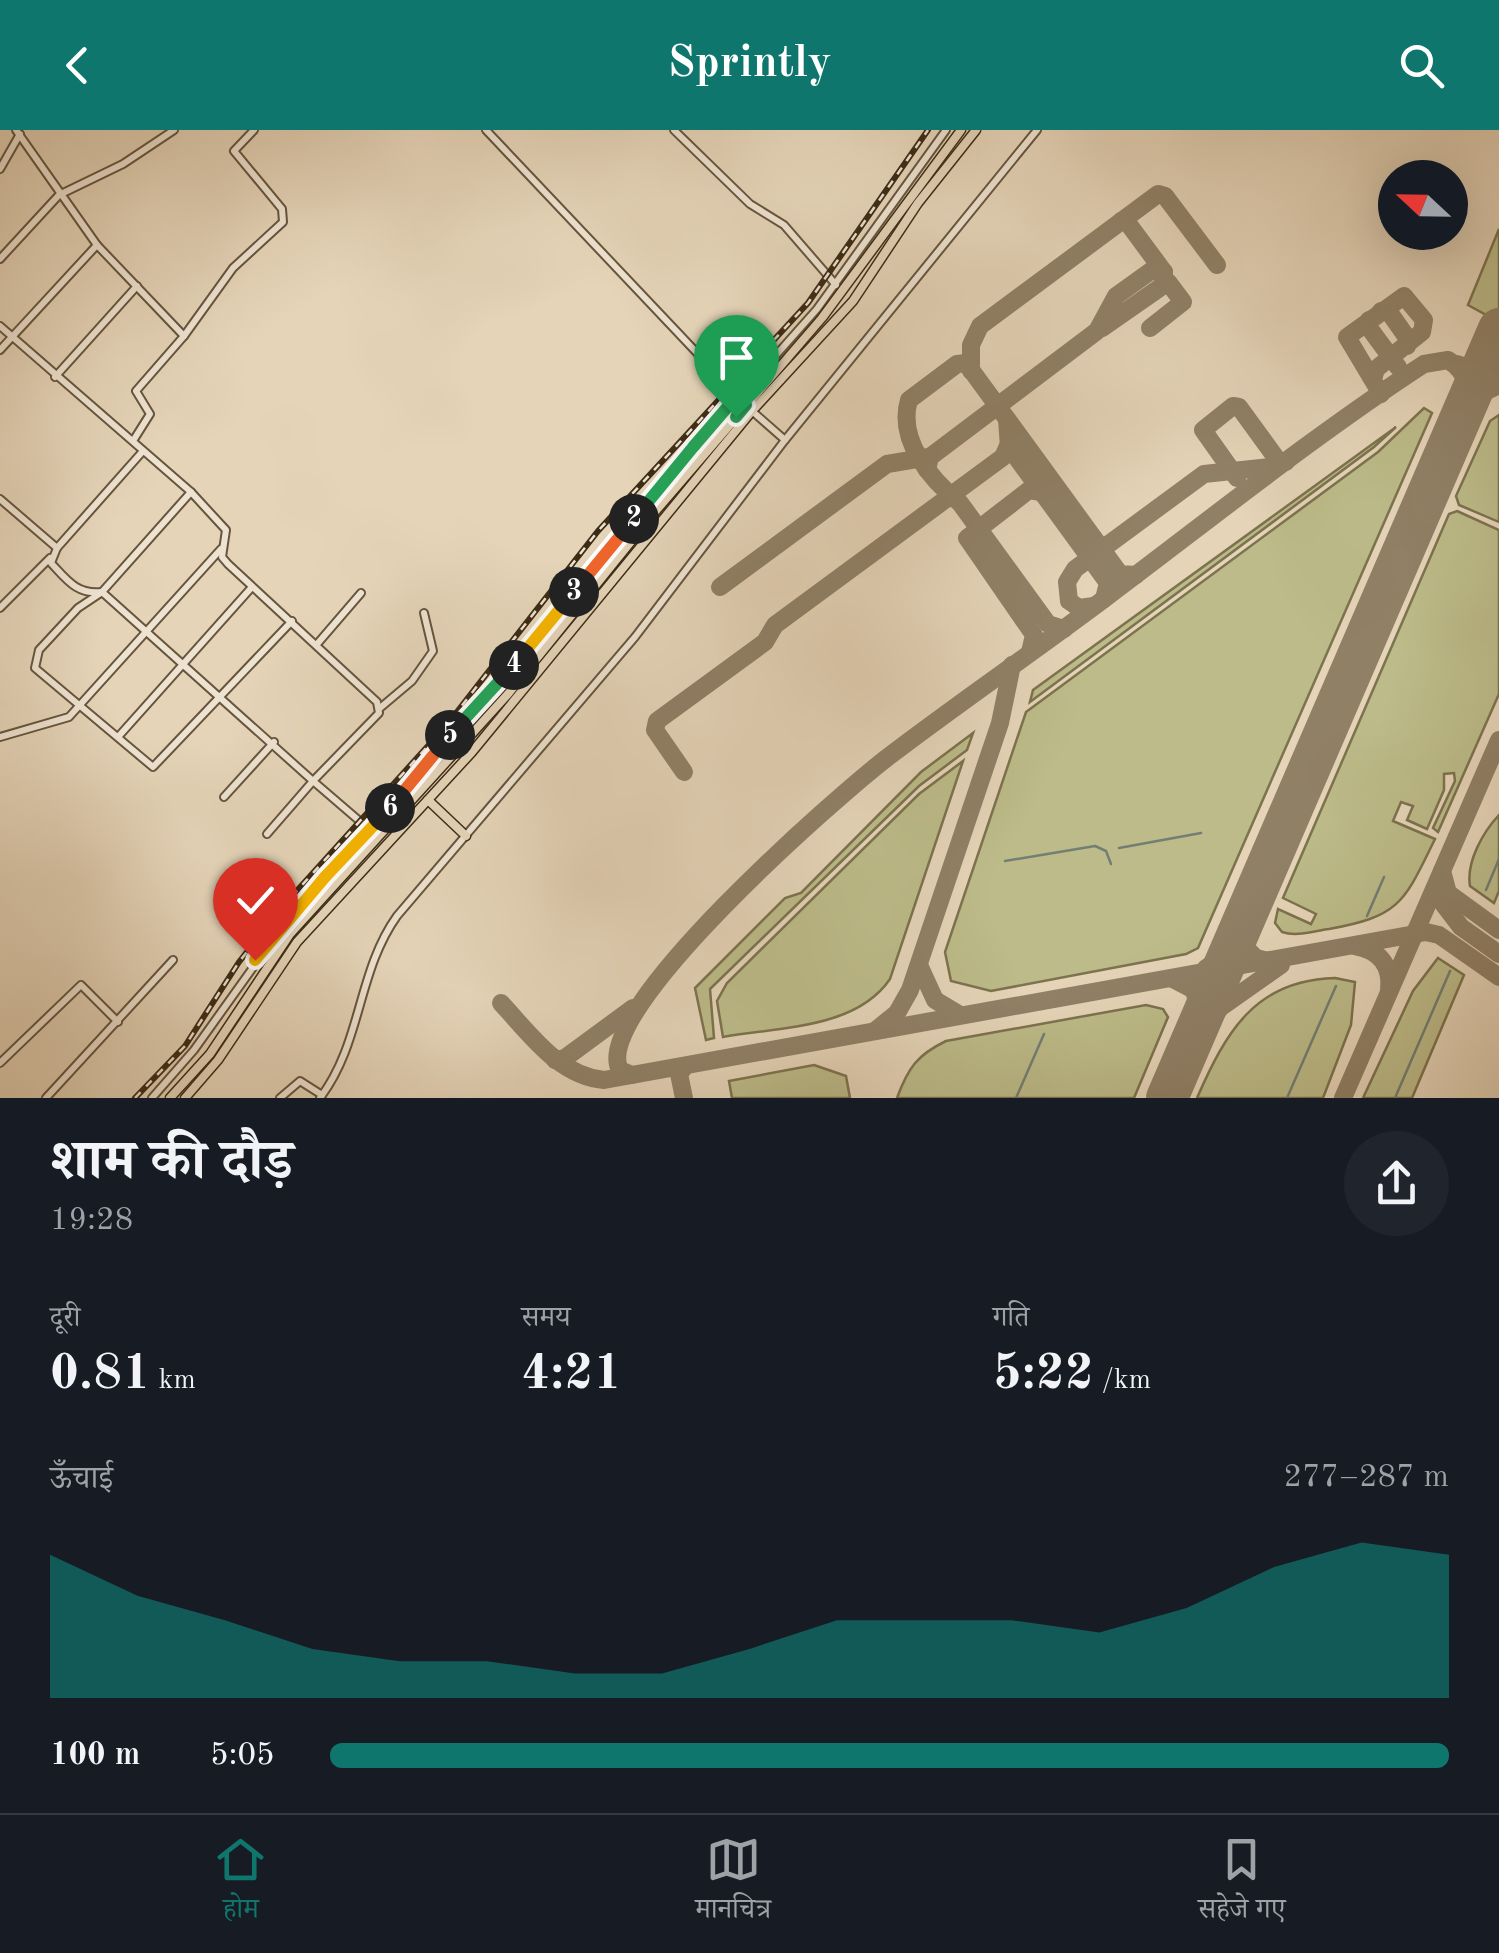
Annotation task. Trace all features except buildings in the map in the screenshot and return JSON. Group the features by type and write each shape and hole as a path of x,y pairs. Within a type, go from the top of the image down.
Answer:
{"main road":[{"path":"186,1098 218,1060 297,942 516,701 846,289 915,187 961,130"},
{"path":"170,1098 210,1054 290,934 508,694 749,408 852,300 918,202 976,130"},
{"path":"428,800 466,836"}],"street":[{"path":"0,260 59,195 123,164 174,130"},
{"path":"133,441 150,420 136,391 184,336 233,268 283,222 282,209 234,151 254,130"},
{"path":"486,130 737,396 785,440"},
{"path":"674,130 726,183 784,225 836,285"},
{"path":"152,1098 194,1050 286,920 370,830 476,705 495,689 737,396 836,285 946,130"},
{"path":"280,1098 300,1082 321,1097 350,1048 372,961 384,935 635,637 785,440 1037,130"},
{"path":"0,169 18,132 48,169 59,195 98,246 184,336"},
{"path":"0,350 98,246"},
{"path":"55,377 137,286"},
{"path":"0,326 191,492 226,530 222,557 318,644 380,708"},
{"path":"0,608 50,558 143,452"},
{"path":"191,492 102,592 78,608 36,656 35,668 148,765 159,766 292,621"},
{"path":"0,499 57,548"},
{"path":"0,737 56,723 80,708 224,547"},
{"path":"50,558 80,591 102,592 147,630 370,830"},
{"path":"118,737 252,588"},
{"path":"318,644 361,593"},
{"path":"267,834 380,708 412,681 432,651 424,613"},
{"path":"224,797 274,742"},
{"path":"46,1098 173,960"},
{"path":"0,1063 82,985 118,1022"}],"shaded area":[{"path":"1499,229 1499,322 1468,305"},
{"path":"1424,408 1432,413 1198,948 1186,954 991,991 951,981 945,952 1026,712 1378,452"},
{"path":"1499,415 1499,522 1459,505 1456,496 1490,421"},
{"path":"1396,427 1374,447 1030,702 1033,690"},
{"path":"1457,511 1499,530 1499,694 1438,832 1433,828 1455,781 1454,773 1444,774 1444,790 1427,829 1407,820 1413,806 1401,802 1393,821 1435,839 1397,903 1353,924 1305,933 1282,932 1275,923 1278,909 1311,924 1316,914 1283,898 1449,514"},
{"path":"973,733 967,750 919,786 710,989 714,1038 706,1040 695,988 785,898 801,893 921,772"},
{"path":"963,761 890,979 857,1008 837,1017 723,1037 717,1001 727,983 919,794"},
{"path":"1499,815 1499,891 1494,903 1470,886 1469,877 1477,848"},
{"path":"1438,958 1464,975 1412,1098 1363,1098 1413,991"},
{"path":"1335,978 1355,982 1351,1025 1323,1098 1197,1098 1232,1032 1264,999 1307,981"},
{"path":"1146,1005 1163,1009 1168,1017 1134,1098 897,1098 915,1064 946,1041"},
{"path":"814,1065 846,1076 850,1098 732,1098 729,1081"}],"waterway":[{"path":"1119,848 1201,833"},
{"path":"1005,861 1095,846 1106,851 1111,864"},
{"path":"1486,890 1499,859"},
{"path":"1367,916 1384,877"},
{"path":"1395,1098 1450,971"},
{"path":"1287,1098 1336,986"},
{"path":"1016,1098 1044,1034"}],"taxiway":[{"path":"971,371 971,345 980,326 1158,194 1165,196 1217,265"},
{"path":"1121,221 1127,222 1164,272"},
{"path":"927,470 930,457 1097,331 1116,296 1155,268 1164,272 1163,282"},
{"path":"1102,328 1168,282 1183,302 1150,328"},
{"path":"1374,376 1376,369 1422,332 1424,320 1404,296 1347,337 1381,394"},
{"path":"1381,311 1389,312 1408,339 1407,346"},
{"path":"1369,320 1367,325 1398,367"},
{"path":"1477,380 1499,353"},
{"path":"632,1075 620,1070 620,1042 642,1002 678,955 774,857 888,757 1304,448 1424,364 1448,360 1460,371 1467,390 1463,412"},
{"path":"1064,629 1048,624 960,503 928,471 912,444 908,430 909,400 957,364 966,363 1007,419 1009,447 1108,583 1104,599"},
{"path":"1457,364 1499,378"},
{"path":"1465,411 1480,394 1499,385"},
{"path":"1237,478 1203,430 1233,406 1239,407 1279,462 1286,462"},
{"path":"1007,419 1120,574 1136,575"},
{"path":"684,772 655,730 657,721 765,642 775,625 1003,457 1008,446"},
{"path":"720,587 887,464 929,457"},
{"path":"1094,606 1079,608 1069,601 1067,582 1075,569 1204,474 1279,466"},
{"path":"1030,652 1034,635 967,538 1029,490 1041,492"},
{"path":"876,1030 897,1013 910,990 1000,723 1012,665"},
{"path":"1343,1098 1499,740"},
{"path":"1442,871 1448,893 1499,930"},
{"path":"1438,897 1461,927 1499,954"},
{"path":"1243,920 1244,946 1256,958 1268,961"},
{"path":"501,1003 559,1062 573,1071 604,1080 1426,932 1439,935 1499,977"},
{"path":"1206,968 1223,957 1236,937"},
{"path":"1355,946 1382,960 1389,990"},
{"path":"919,965 935,1000 960,1015"},
{"path":"1184,1059 1220,1008 1281,965"},
{"path":"1173,979 1194,990 1201,1019"},
{"path":"555,1060 565,1058 633,1008"},
{"path":"684,1098 679,1074 685,1066"}],"runway":[{"path":"1167,1098 1499,329"}],"railway":[{"path":"135,1098 185,1046 239,962 284,905 446,726 598,531 808,303 928,130"}],"route":[{"path":"255,960 476,705 495,689 737,396 746,405 736,417"}]}
